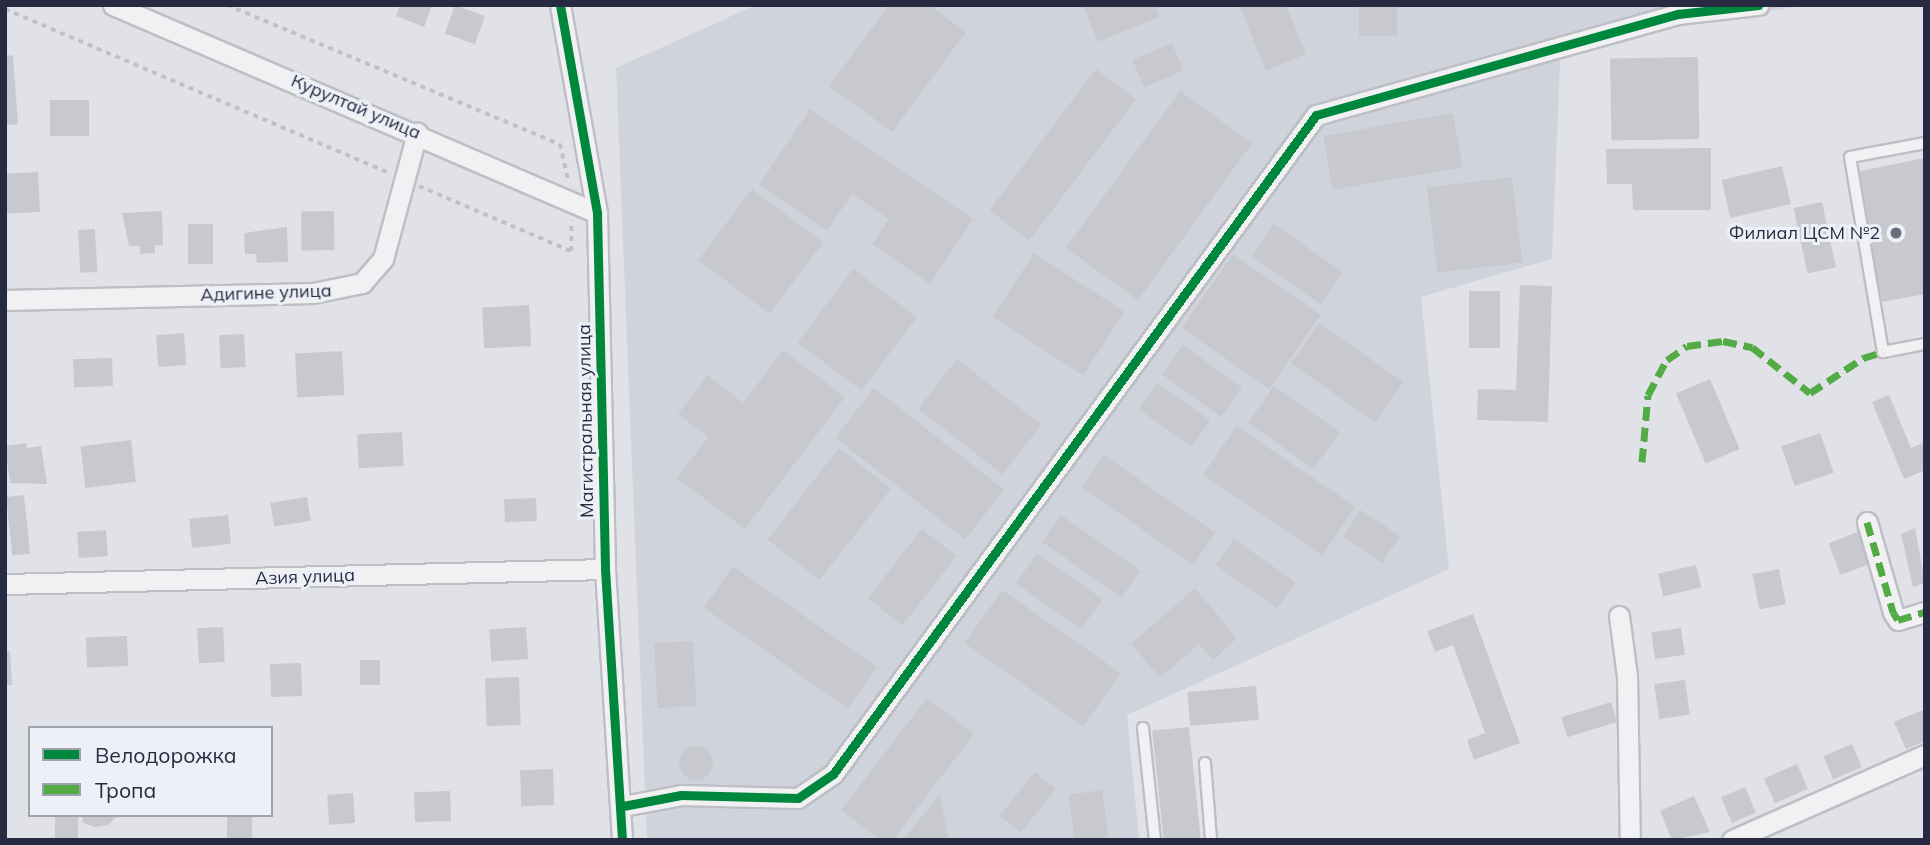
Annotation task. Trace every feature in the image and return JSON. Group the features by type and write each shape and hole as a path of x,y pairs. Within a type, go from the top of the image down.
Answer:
{"street":[{"name":"Курултай улица","path":"113,5 597,213"},
{"name":"Магистральная улица","path":"560,5 597,213 605,569 623,806 622,840"},
{"path":"623,806 681,795 798,798 833,774 1317,116 1678,10 1758,5"},
{"name":"Адигине улица","path":"5,300 341,290 362,283 383,259 416,133"},
{"path":"1867,522 1898,620 1925,612"},
{"name":"Азия улица","path":"5,584 605,569"},
{"path":"1619,616 1628,676 1630,840"},
{"path":"1732,840 1925,755"}],"lane":[{"path":"1925,143 1850,157 1883,352 1925,344"},
{"path":"1143,728 1155,840"},
{"path":"1205,763 1211,840"}],"path":[{"path":"227,5 560,144"},
{"path":"5,9 571,251"}],"shaded area":[{"path":"756,5 1812,5 1561,38 1552,259 1421,297 1449,569 1127,715 1139,840 647,840 616,68"}],"building":[{"path":"400,5 432,5 424,27 396,16"},
{"path":"455,5 485,16 475,44 445,33"},
{"path":"889,5 929,5 966,32 892,132 829,86"},
{"path":"1083,5 1155,5 1159,17 1098,42"},
{"path":"1239,5 1286,5 1306,54 1266,71"},
{"path":"1359,5 1397,5 1397,36 1359,36"},
{"path":"1172,43 1184,71 1144,87 1132,60"},
{"path":"13,55 18,124 5,125 5,56"},
{"path":"1698,57 1699,139 1611,141 1610,59"},
{"path":"1096,69 1136,99 1029,240 989,210"},
{"path":"1180,91 1252,143 1138,300 1066,248"},
{"path":"50,100 89,100 89,136 50,136"},
{"path":"810,109 973,219 930,284 872,244 889,219 852,194 827,231 759,185"},
{"path":"1453,113 1463,167 1333,190 1323,136"},
{"path":"1711,148 1711,210 1633,210 1632,184 1607,184 1606,149"},
{"name":"Филиал ЦСМ №2","path":"1925,158 1925,294 1882,302 1856,172"},
{"path":"1782,166 1791,204 1730,218 1722,180"},
{"path":"38,172 40,212 7,214 5,174"},
{"path":"1512,177 1522,262 1437,273 1427,187"},
{"path":"752,189 823,243 770,314 698,260"},
{"path":"1822,202 1836,268 1808,274 1794,208"},
{"path":"162,211 163,245 155,245 155,253 140,254 140,246 129,246 122,213"},
{"path":"334,211 335,250 302,251 301,212"},
{"path":"188,224 213,224 213,264 188,264"},
{"path":"1274,224 1343,272 1320,304 1252,256"},
{"path":"287,227 288,262 257,263 256,254 245,254 244,233"},
{"path":"95,229 97,272 80,273 78,230"},
{"path":"1034,253 1125,312 1083,376 993,317"},
{"path":"1233,254 1321,315 1269,389 1181,328"},
{"path":"853,269 917,317 862,391 798,342"},
{"path":"1520,285 1552,286 1548,422 1477,420 1478,389 1516,390"},
{"path":"1469,291 1500,291 1500,348 1469,348"},
{"path":"529,305 531,346 484,348 482,307"},
{"path":"1319,323 1403,382 1375,422 1291,363"},
{"path":"184,333 186,365 158,367 156,335"},
{"path":"244,334 246,367 221,368 219,335"},
{"path":"1183,345 1242,388 1221,417 1162,374"},
{"path":"783,350 845,397 745,529 677,478 708,437 678,414 708,375 743,403"},
{"path":"342,351 344,395 297,397 295,353"},
{"path":"112,358 113,386 74,387 73,359"},
{"path":"957,359 1041,425 1003,475 918,409"},
{"path":"1710,379 1740,449 1706,463 1676,393"},
{"path":"1157,383 1210,420 1192,446 1139,409"},
{"path":"1274,386 1340,432 1314,469 1248,423"},
{"path":"874,388 1004,490 965,539 835,438"},
{"path":"1889,395 1911,448 1925,442 1925,470 1904,479 1872,402"},
{"path":"1236,426 1355,507 1322,555 1203,475"},
{"path":"402,432 404,466 359,468 357,434"},
{"path":"1820,433 1834,473 1795,486 1781,446"},
{"path":"131,440 136,482 85,488 80,446"},
{"path":"26,443 27,448 41,446 47,484 10,483 5,446"},
{"path":"839,448 891,489 820,580 768,539"},
{"path":"1104,455 1215,533 1193,565 1082,487"},
{"path":"24,495 30,554 12,556 6,497"},
{"path":"307,497 311,521 274,526 270,503"},
{"path":"536,498 537,521 505,522 504,499"},
{"path":"1361,510 1400,536 1382,563 1343,537"},
{"path":"228,515 231,544 192,548 189,519"},
{"path":"1061,515 1140,571 1122,598 1042,542"},
{"path":"1915,528 1925,583 1913,587 1901,534"},
{"path":"922,529 957,556 902,625 868,598"},
{"path":"106,530 108,556 79,558 77,532"},
{"path":"1863,530 1875,562 1841,575 1828,543"},
{"path":"1234,539 1295,582 1277,608 1216,565"},
{"path":"1037,553 1103,599 1081,629 1016,583"},
{"path":"1696,565 1701,587 1663,596 1658,574"},
{"path":"733,566 877,667 848,709 704,608"},
{"path":"1779,569 1786,604 1759,609 1752,574"},
{"path":"1195,588 1237,638 1213,660 1199,644 1160,678 1131,644"},
{"path":"1002,590 1121,673 1083,726 965,643"},
{"path":"1473,614 1520,743 1474,760 1467,740 1485,733 1453,645 1435,652 1427,631"},
{"path":"223,627 225,662 199,663 197,628"},
{"path":"526,627 528,659 491,662 489,630"},
{"path":"1681,628 1685,655 1655,659 1651,632"},
{"path":"127,636 128,666 87,667 86,637"},
{"path":"693,641 696,706 657,708 654,643"},
{"path":"5,651 10,651 12,685 5,685"},
{"path":"360,660 380,660 380,685 360,685"},
{"path":"301,663 302,696 271,697 270,664"},
{"path":"519,677 521,725 487,726 485,678"},
{"path":"1685,680 1690,715 1659,719 1654,684"},
{"path":"1256,686 1259,720 1190,726 1187,692"},
{"path":"927,698 974,734 893,840 880,840 841,810"},
{"path":"1611,702 1617,722 1567,737 1561,717"},
{"path":"1925,709 1925,741 1906,749 1894,722"},
{"path":"1189,727 1201,840 1164,840 1152,731"},
{"path":"1852,744 1862,767 1833,779 1823,756"},
{"path":"696,746 708,751 713,763 708,775 696,780 684,775 679,763 684,751"},
{"path":"1797,764 1808,789 1775,803 1764,779"},
{"path":"553,769 554,805 521,806 520,770"},
{"path":"1035,772 1056,789 1021,833 1000,816"},
{"path":"1745,787 1756,813 1732,823 1721,797"},
{"path":"1102,790 1109,840 1075,840 1068,795"},
{"path":"450,791 451,821 415,822 414,792"},
{"path":"353,793 355,823 329,825 327,795"},
{"path":"940,794 949,840 903,840"},
{"path":"1694,796 1710,832 1672,840 1660,811"},
{"path":"55,817 78,817 78,840 55,840"},
{"path":"83,817 116,817 108,825 95,827 82,822"},
{"path":"227,817 252,817 252,838 227,838"}],"marked path":[{"path":"1642,462 1648,395 1667,360 1687,346 1723,341 1752,347 1810,393 1863,358 1883,352"},
{"path":"1867,522 1893,612 1898,620 1925,612"}],"cycle path":[{"path":"560,5 597,213 605,569 622,840"},
{"path":"623,806 681,795 798,798 833,774 1316,115 1678,14 1758,5"}],"place":[{"name":"Филиал ЦСМ №2","path":"1896,233"}]}
